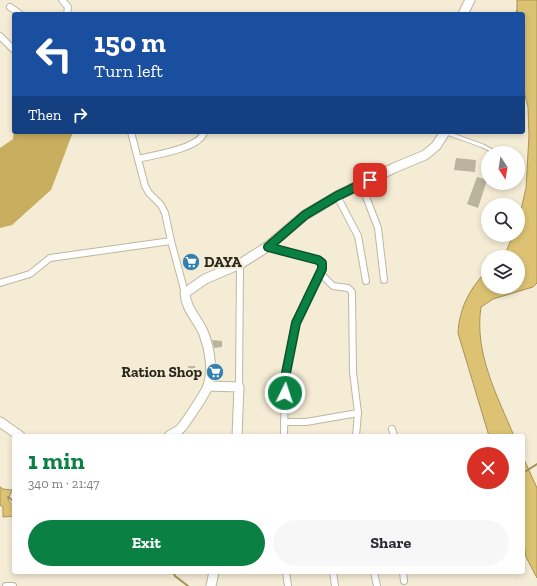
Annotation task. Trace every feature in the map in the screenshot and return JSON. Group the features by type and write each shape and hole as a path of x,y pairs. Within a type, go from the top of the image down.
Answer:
{"main road":[{"path":"464,12 470,0"},
{"path":"172,434 180,430 208,386 210,361 208,347 200,327 187,306 185,293 205,279 240,264 268,247 305,215 337,196 394,168 425,155 436,146 444,134"},
{"path":"208,386 239,387 237,434"},
{"path":"0,422 17,434"},
{"path":"211,586 214,574"}],"street":[{"path":"62,0 68,7 67,12"},
{"path":"10,7 17,12"},
{"path":"0,36 12,48"},
{"path":"132,134 148,193 161,205 165,213 185,293"},
{"path":"138,159 187,147 199,140 203,134"},
{"path":"361,184 378,228 384,280"},
{"path":"337,196 358,236 366,281"},
{"path":"0,283 30,274 50,258 171,241"},
{"path":"268,247 321,261 322,266 296,323 285,378 284,434"},
{"path":"239,387 240,264"},
{"path":"320,273 333,286 348,288 352,292 353,372 358,413 356,434"},
{"path":"284,422 306,422 358,413"},
{"path":"392,429 393,434"},
{"path":"286,574 288,586"},
{"path":"334,574 335,586"},
{"path":"374,574 377,586"},
{"path":"403,574 404,581"},
{"path":"6,586 14,586"}],"lane":[{"path":"450,134 483,146"}],"shaded area":[{"path":"517,0 537,0 537,283 533,287 525,289 525,250 507,250 510,242 525,242 525,198 524,198 526,188 529,135 528,107 525,95 525,12 517,12"},
{"path":"14,134 72,134 51,190 12,225 0,228 0,148 13,139"},
{"path":"481,278 481,294 510,294 493,299 481,307 480,324 481,341 488,373 513,434 488,434 458,333 463,307"},
{"path":"525,461 537,488 537,578 526,557"},
{"path":"0,487 3,489 12,490 8,500 12,505 12,516 3,517 3,507 0,505"}],"building":[{"path":"456,158 476,160 475,172 454,170"},
{"path":"477,177 481,178 481,190 484,190 478,208 467,204"},
{"name":"DAYA","path":"193,254 197,268 189,270 186,256"},
{"path":"212,340 222,341 222,347 214,348"},
{"path":"188,366 195,366 196,374 190,375"}],"waterway":[{"path":"525,472 537,464"},
{"path":"8,497 12,500"},
{"path":"174,574 188,586"}],"place":[{"name":"DAYA","path":"191,262"},
{"name":"Ration Shop","path":"215,372"}],"route":[{"path":"285,393 285,378 296,323 322,269 322,263 318,260 268,247 305,215 337,196 370,180"}]}
